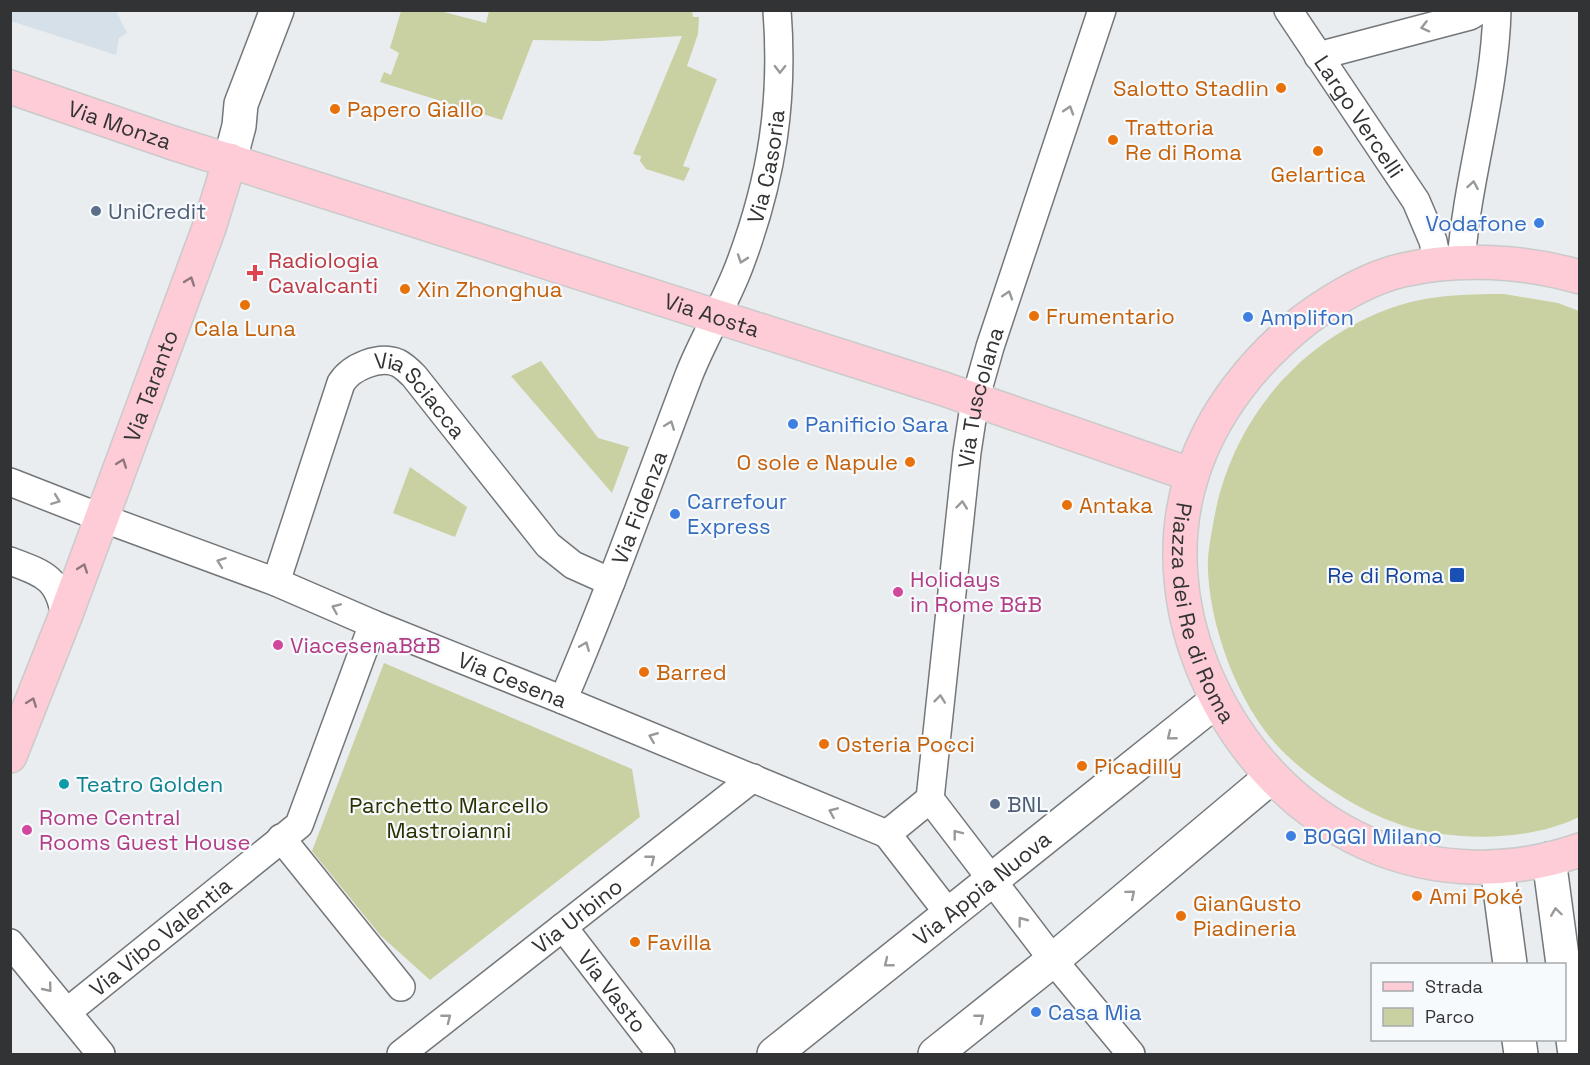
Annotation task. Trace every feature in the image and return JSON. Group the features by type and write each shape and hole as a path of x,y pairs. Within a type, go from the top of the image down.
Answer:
{"main road":[{"name":"Via Taranto","path":"10,756 65,617 209,228 239,126 241,104 277,10"},
{"name":"Via Monza","path":"10,87 230,160"},
{"name":"Via Aosta","path":"230,160 975,400 1192,475"},
{"name":"Piazza dei Re di Roma","path":"1564,855 1497,867 1430,862 1372,846 1340,831 1307,809 1271,777 1251,753 1216,699 1192,637 1181,585 1183,527 1192,475 1204,445 1225,405 1248,375 1281,340 1312,315 1355,288 1402,270 1450,264 1506,264 1554,271 1580,278"},
{"name":"Via Appia Nuova","path":"774,1054 993,881 1216,699"},
{"path":"935,1054 1053,960 1271,777"},
{"path":"1563,963 1564,855"},
{"path":"1497,867 1510,963"},
{"path":"1566,989 1575,1054"}],"street":[{"name":"Via Casoria","path":"718,316 740,264 762,199 771,160 780,81 777,10"},
{"name":"Via Tuscolana","path":"930,799 967,452 975,400 990,346 1102,10"},
{"path":"1287,10 1318,56"},
{"name":"Largo Vercelli","path":"1450,264 1429,230 1416,201 1318,56 1470,16 1480,10"},
{"path":"1450,264 1464,236 1491,80 1497,10"},
{"name":"Via Fidenza","path":"562,700 611,582 692,368 718,316"},
{"name":"Via Sciacca","path":"276,582 341,383 346,374 359,367 385,362 396,362 414,376 548,544 573,565 611,582"},
{"name":"Via Cesena","path":"10,482 276,582 373,624 887,834"},
{"path":"10,561 39,572 52,581 61,595 65,617"},
{"name":"Via Vibo Valentia","path":"67,1012 280,838 299,825 373,624"},
{"name":"Via Urbino","path":"402,1054 753,778"},
{"path":"949,914 887,834 930,799 1053,960 1131,1054"},
{"path":"280,838 402,987"},
{"name":"Via Vasto","path":"563,927 661,1054"},
{"path":"10,943 101,1054"}],"shaded area":[{"path":"11,10 116,11 127,33 119,38 116,55 11,21"}],"green space":[{"path":"401,11 440,11 486,23 489,11 692,11 693,17 699,17 698,34 687,66 717,79 683,166 690,168 684,181 646,169 640,161 641,156 633,154 682,36 599,41 533,40 502,120 380,82 384,72 391,75 399,53 390,48"},
{"path":"1504,294 1558,303 1579,311 1579,817 1545,829 1508,836 1435,833 1392,822 1339,795 1295,763 1270,737 1241,691 1223,648 1211,598 1208,572 1209,552 1222,485 1235,452 1251,421 1295,367 1321,345 1351,326 1383,311 1443,296"},
{"path":"541,361 598,438 629,447 612,493 511,376"},
{"path":"410,467 467,507 455,537 393,513"},
{"name":"Parchetto Marcello Mastroianni","path":"384,663 632,769 640,817 430,980 381,936 312,851"}],"place":[{"name":"Salotto Stadlin","path":"1281,88"},
{"name":"Papero Giallo","path":"335,109"},
{"name":"Trattoria Re di Roma","path":"1113,140"},
{"name":"Gelartica","path":"1318,151"},
{"name":"UniCredit","path":"96,211"},
{"name":"Vodafone","path":"1539,223"},
{"name":"Radiologia Cavalcanti","path":"255,273"},
{"name":"Xin Zhonghua","path":"405,289"},
{"name":"Cala Luna","path":"245,305"},
{"name":"Frumentario","path":"1034,316"},
{"name":"Amplifon","path":"1248,317"},
{"name":"Panificio Sara","path":"793,424"},
{"name":"O sole e Napule","path":"910,462"},
{"name":"Antaka","path":"1067,505"},
{"name":"Carrefour Express","path":"675,514"},
{"name":"Re di Roma","path":"1457,575"},
{"name":"Holidays in Rome B&B","path":"898,592"},
{"name":"ViacesenaB&B","path":"278,645"},
{"name":"Barred","path":"644,672"},
{"name":"Osteria Pocci","path":"824,744"},
{"name":"Picadilly","path":"1082,766"},
{"name":"Teatro Golden","path":"64,784"},
{"name":"BNL","path":"995,804"},
{"name":"Rome Central Rooms Guest House","path":"27,830"},
{"name":"BOGGI Milano","path":"1291,836"},
{"name":"Ami Poké","path":"1417,896"},
{"name":"GianGusto Piadineria","path":"1181,916"},
{"name":"Favilla","path":"635,942"},
{"name":"Casa Mia","path":"1036,1012"}]}
